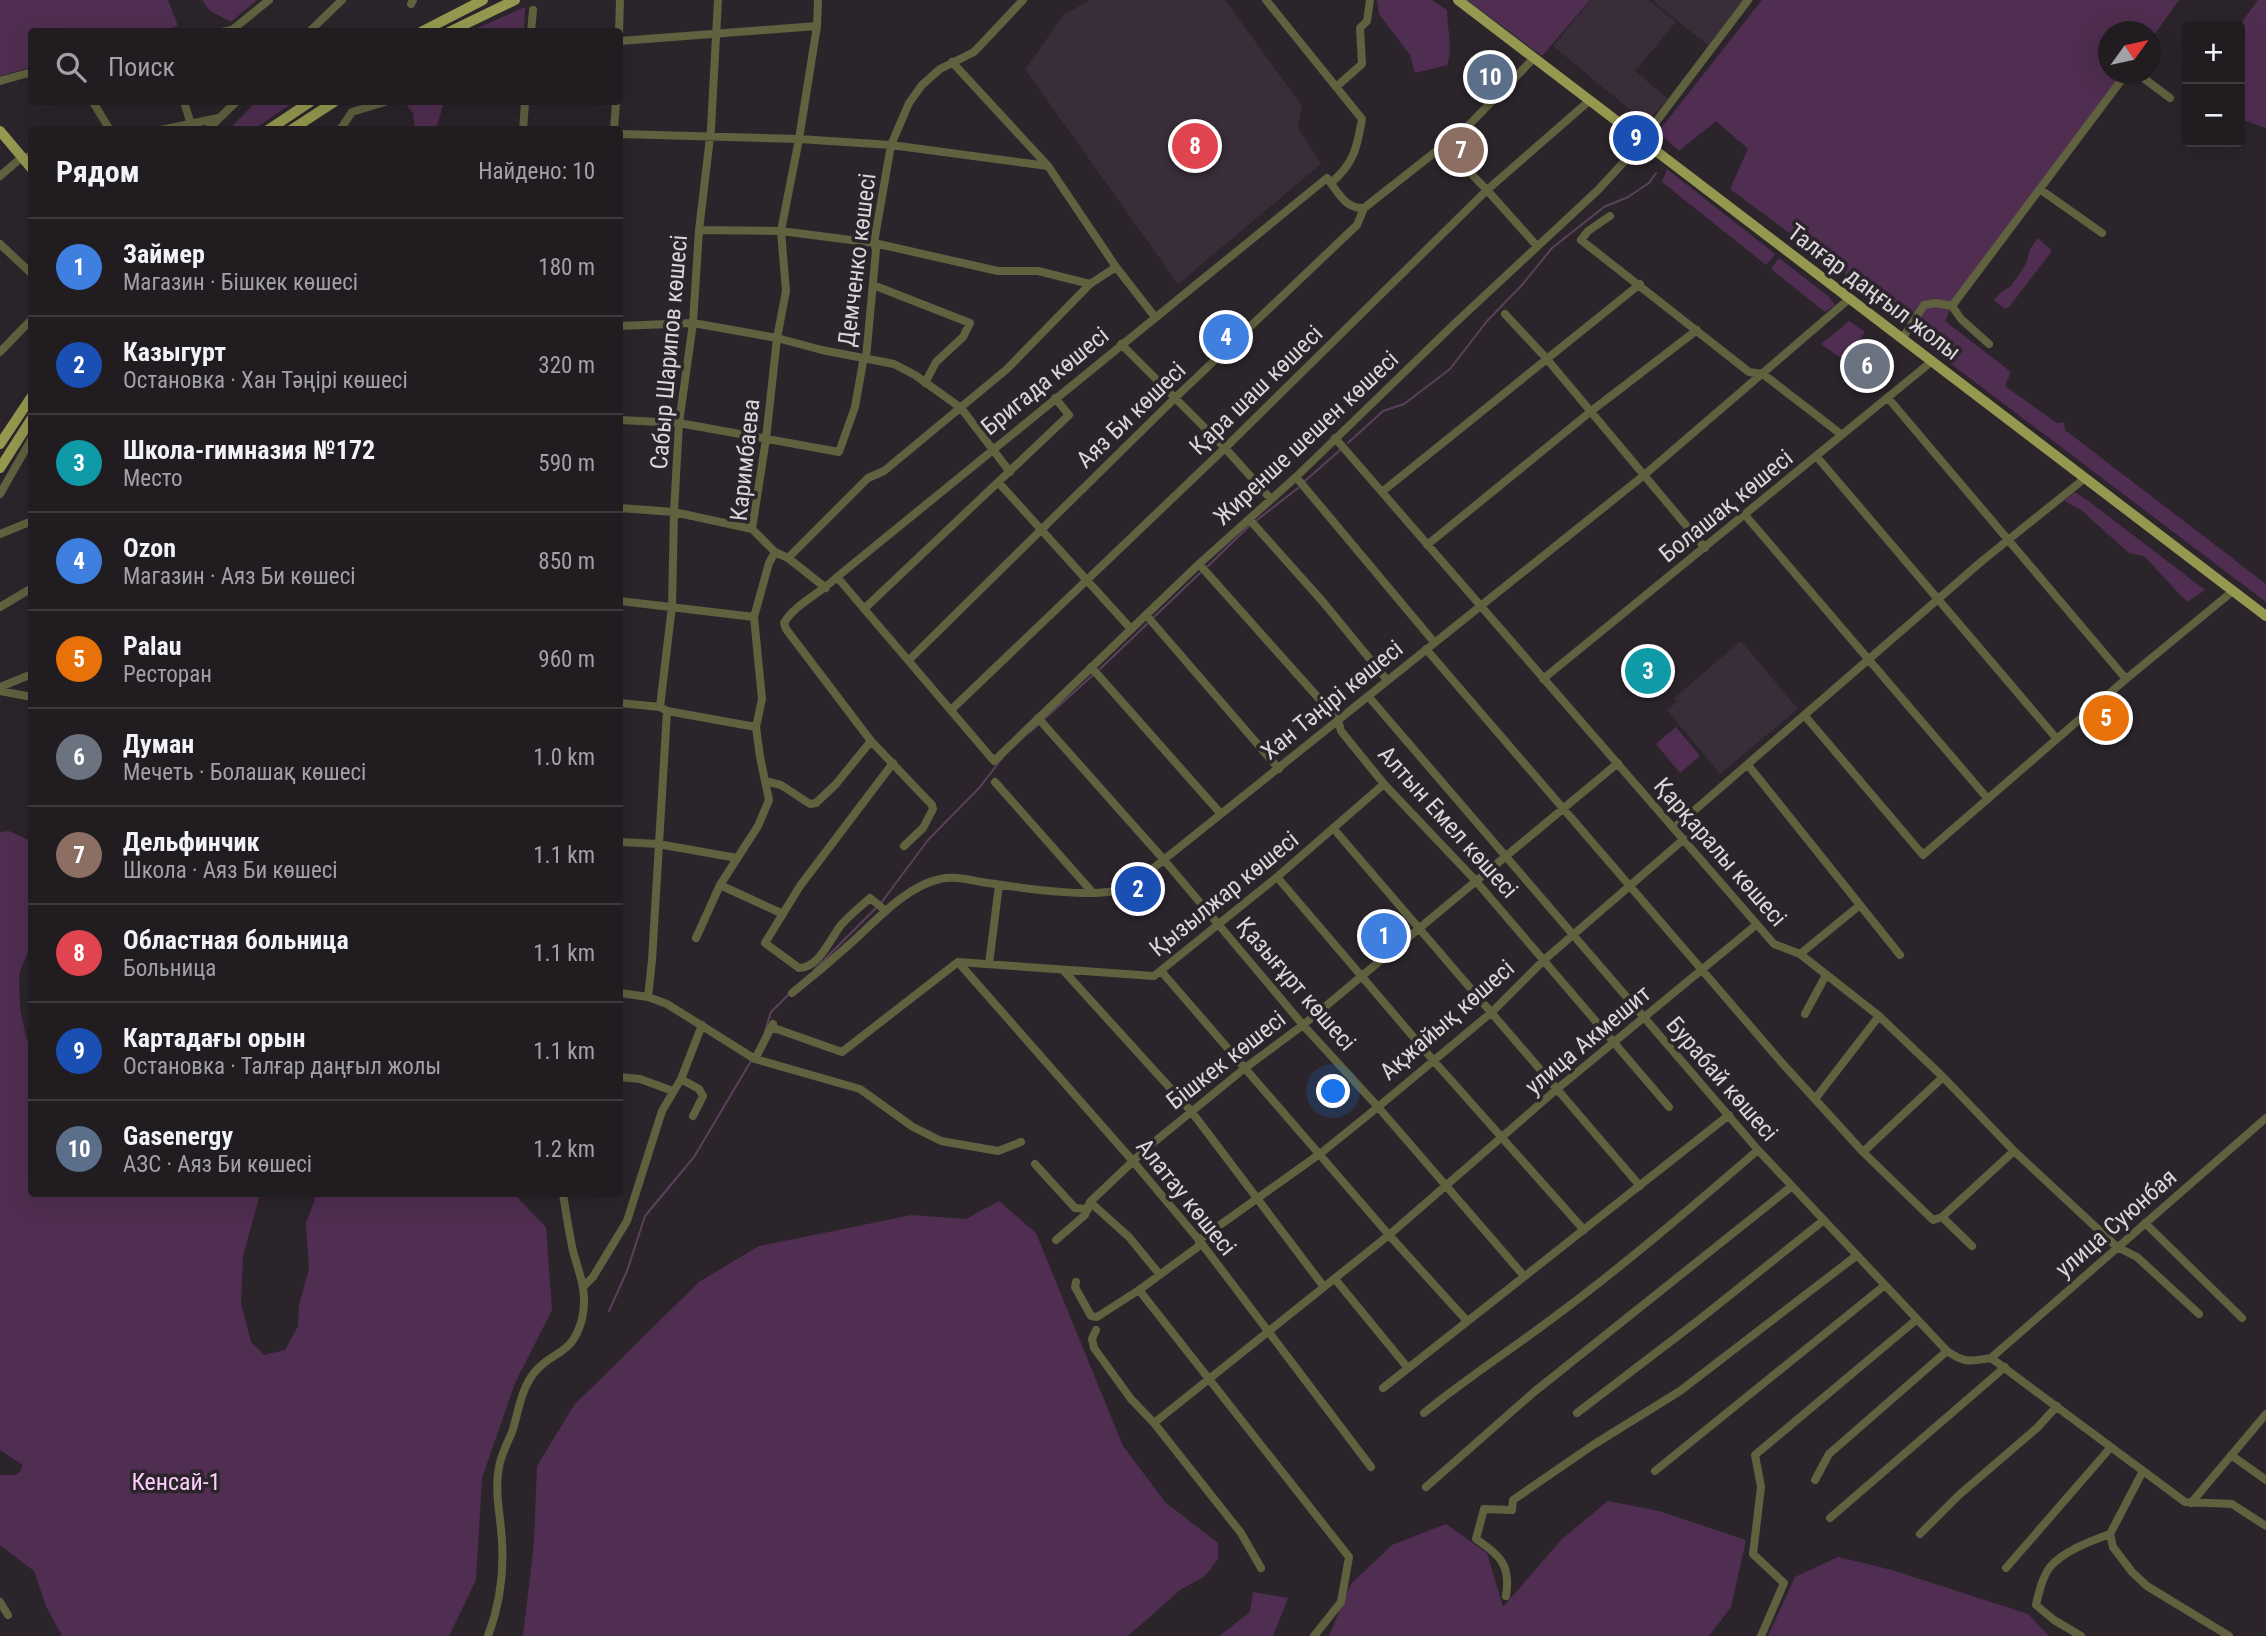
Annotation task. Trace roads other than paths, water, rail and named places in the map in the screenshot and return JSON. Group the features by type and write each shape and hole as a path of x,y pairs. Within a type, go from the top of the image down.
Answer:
{"main road":[{"path":"429,28 483,0"},
{"path":"457,28 515,0"},
{"name":"Талғар даңғыл жолы","path":"1458,0 2266,616"},
{"path":"274,126 306,105"},
{"path":"297,126 329,105"},
{"path":"0,131 26,157"},
{"path":"0,444 28,402"},
{"path":"0,468 28,437"}],"street":[{"path":"236,28 269,0"},
{"path":"313,28 342,0"},
{"path":"619,28 620,0"},
{"name":"Сабыр Шарипов көшесі","path":"648,997 672,606 679,423 692,323 710,136 718,0"},
{"name":"Каримбаева","path":"775,552 752,529 766,439 777,338 786,290 781,231 799,139 817,26 818,0"},
{"name":"Демченко көшесі","path":"766,439 839,452 855,407 866,358 876,250 874,243 891,145 901,119 922,85 952,62 974,52 1023,0"},
{"path":"1266,0 1336,87 1362,64 1360,28 1367,21 1370,0"},
{"name":"Жиренше шешен көшесі","path":"952,709 994,761 1199,564 1296,477 1598,190 1634,151 1748,0"},
{"path":"531,28 533,10"},
{"path":"623,41 817,26"},
{"name":"Аяз Би көшесі","path":"909,660 1041,528 1357,225 1364,208 1467,127 1534,58"},
{"path":"952,62 1048,166 1116,267 1155,317"},
{"path":"0,81 28,73"},
{"path":"1952,306 2119,84"},
{"path":"2151,84 2169,98"},
{"name":"Бригада көшесі","path":"871,741 786,629 784,623 788,616 826,588 1121,344 1345,171 1352,159 1362,119 1336,87"},
{"name":"Қара шаш көшесі","path":"952,709 1487,190 1589,101"},
{"path":"95,105 108,126"},
{"path":"185,105 194,126"},
{"path":"211,126 233,105"},
{"path":"343,126 352,112 375,105"},
{"path":"523,126 526,105"},
{"path":"614,126 615,105"},
{"path":"181,126 218,118"},
{"path":"623,134 799,139 891,145 1048,166"},
{"path":"1444,146 1537,246"},
{"path":"0,176 26,157"},
{"path":"1329,181 1348,205 1356,209 1364,208"},
{"path":"2041,190 2102,233"},
{"path":"1610,216 1588,231 1581,240 1749,372 1763,373 1842,435"},
{"path":"699,230 781,231 874,243 998,271 1038,271 1090,284"},
{"path":"0,244 28,270"},
{"path":"788,558 868,478 884,471 1007,369 1090,284 1116,267"},
{"path":"1383,491 1640,284"},
{"path":"873,285 970,323 963,337 936,362 925,383"},
{"name":"Хан Тәңірі көшесі","path":"792,993 851,944 881,906 939,879 949,877 999,885 1093,893 1125,889 1165,861 1643,476 1849,299"},
{"path":"1902,339 1924,305 1937,303 1952,306 1961,319 1989,344"},
{"path":"1505,314 1546,358 1705,548"},
{"path":"0,352 28,322"},
{"path":"623,326 692,323 777,338 894,364 961,408 1010,472"},
{"path":"1427,545 1590,412 1697,330"},
{"path":"1121,344 1225,447 1271,499"},
{"name":"Болашақ көшесі","path":"1543,679 1931,362"},
{"path":"1888,397 2126,679"},
{"path":"864,609 1069,415 1055,398"},
{"path":"623,420 679,423 766,439"},
{"path":"0,494 28,438"},
{"name":"Қарқаралы көшесі","path":"1335,438 1774,944 1800,954 1879,1016 1943,1077 2014,1151 2118,1247 2137,1257 2199,1314"},
{"path":"1817,457 2057,739"},
{"path":"1296,477 1434,642"},
{"path":"1674,828 1869,658 2084,479"},
{"path":"999,483 1131,629"},
{"path":"623,508 674,512 752,529"},
{"path":"1745,515 1988,799"},
{"path":"1249,519 1387,680"},
{"path":"0,534 28,523"},
{"path":"696,938 720,885 758,826 769,800 756,727 762,699 761,664 754,617 769,563 775,552 788,558 826,588"},
{"name":"Алтын Емел көшесі","path":"1199,564 1338,720 1341,731 1384,783 1475,880 1669,1107"},
{"path":"837,577 952,709"},
{"path":"0,607 28,590"},
{"path":"1805,716 1923,855 2126,679 2233,591"},
{"path":"623,600 754,617"},
{"path":"1146,615 1279,769"},
{"path":"1426,649 1815,1099 1863,1152 1933,1220 1942,1217 2014,1151"},
{"path":"1091,667 1221,814"},
{"path":"0,689 28,676"},
{"path":"0,689 28,696"},
{"name":"Бурабай көшесі","path":"1368,696 1758,1150 1947,1351"},
{"path":"623,703 756,727"},
{"name":"Қазығұрт көшесі","path":"1038,718 1524,1276"},
{"path":"765,781 781,785 810,804 816,803 836,784 871,741 930,800 933,809 923,828 904,846"},
{"path":"881,906 870,898 853,913 817,959 803,968 799,968 765,943 800,886 893,763"},
{"name":"Бішкек көшесі","path":"1056,1240 1085,1215 1089,1205 1132,1160 1363,976 1618,763"},
{"path":"1748,765 1900,955"},
{"path":"995,782 1093,893"},
{"name":"Қызылжар көшесі","path":"958,962 1154,976 1278,877 1384,783"},
{"path":"1333,828 1640,1186"},
{"name":"Ақжайық көшесі","path":"1076,1282 1075,1287 1094,1318 1160,1275 1199,1246 1199,1240 1321,1153 1378,1107 1492,1012 1544,960 1684,839"},
{"path":"623,842 658,844 737,858"},
{"path":"1278,877 1433,1060 1584,1230"},
{"path":"720,885 783,914"},
{"path":"989,964 999,885"},
{"path":"1800,954 1860,905"},
{"name":"улица Акмешит","path":"1154,1423 1335,1279 1756,925"},
{"path":"754,1058 772,1025 839,1052 846,1050 958,962"},
{"name":"Алатау көшесі","path":"958,962 1199,1240 1371,1467"},
{"path":"1063,970 1191,1111 1324,1287"},
{"path":"1161,971 1468,1321"},
{"path":"1805,1014 1826,975"},
{"path":"623,993 648,997 681,1011 754,1058 860,1089 913,1127 942,1141 998,1151 1021,1142"},
{"path":"1815,1099 1879,1016"},
{"path":"584,1286 593,1277 627,1221 662,1111 681,1079 702,1025"},
{"path":"623,1077 639,1079 673,1091"},
{"path":"1863,1152 1943,1077"},
{"path":"681,1079 699,1089 703,1096 693,1116"},
{"path":"1383,1388 1729,1115"},
{"name":"улица Суюнбая","path":"1991,1358 2266,1118"},
{"path":"1424,1413 1457,1386 1560,1313 1660,1234 1758,1150"},
{"path":"1035,1164 1075,1208 1089,1205 1129,1237 1160,1275"},
{"path":"1426,1487 1544,1383 1792,1186"},
{"path":"488,1636 499,1593 502,1567 503,1546 497,1491 498,1469 503,1452 527,1382 537,1369 566,1349 582,1318 584,1286 573,1249 564,1197"},
{"path":"1942,1217 1972,1246"},
{"path":"1577,1413 1700,1320 1824,1220"},
{"path":"2145,1223 2242,1318"},
{"path":"1506,1596 1506,1570 1496,1552 1476,1538 1484,1509 1512,1510 1513,1500 1593,1445 1680,1391 1856,1256"},
{"path":"1335,1279 1407,1367"},
{"path":"1655,1471 1885,1285"},
{"path":"1139,1290 1349,1557 1341,1602 1314,1636"},
{"path":"1761,1636 1784,1583 1753,1554 1761,1487 1755,1455 1916,1320"},
{"path":"1096,1330 1092,1339 1094,1348 1130,1399 1154,1423 1241,1533 1261,1568"},
{"path":"1815,1480 1829,1454 1947,1351 1958,1359 1972,1363 1991,1358 2188,1503 2232,1504 2266,1526"},
{"path":"1830,1518 2005,1367"},
{"path":"1920,1534 1959,1495 2037,1428 2057,1406"},
{"path":"2188,1503 2266,1414"},
{"path":"2007,1568 2111,1447"},
{"path":"2231,1455 2266,1480"},
{"path":"2081,1636 2054,1620 2036,1605 2044,1578 2051,1566 2071,1552 2110,1534 2143,1471"},
{"path":"2110,1534 2118,1556 2147,1586 2229,1636"},
{"path":"0,1602 8,1615"}],"waterway":[{"path":"1348,443 1383,411 1404,404 1450,369 1487,321 1522,285 1552,248 1604,207 1628,197 1649,183 1656,173"},
{"path":"1305,481 1340,450"},
{"path":"1257,520 1298,488"},
{"path":"1208,566 1249,526"},
{"path":"1154,617 1200,573"},
{"path":"1100,669 1147,624"},
{"path":"1043,720 1093,675"},
{"path":"1030,732 1039,724"},
{"path":"881,903 928,840 980,787 1003,757"},
{"path":"814,970 877,907"},
{"path":"765,1031 771,1012 790,993"},
{"path":"609,1311 627,1271 645,1216 694,1157 751,1061"}],"place":[{"name":"Gasenergy","path":"1490,77"},
{"name":"Картадағы орын","path":"1636,138"},
{"name":"Областная больница","path":"1195,146"},
{"name":"Дельфинчик","path":"1461,150"},
{"name":"Ozon","path":"1226,337"},
{"name":"Думан","path":"1867,366"},
{"name":"Школа-гимназия №172","path":"1648,671"},
{"name":"Palau","path":"2106,718"},
{"name":"Казыгурт","path":"1138,889"},
{"name":"Займер","path":"1384,936"}],"park label":[{"name":"Кенсай-1","path":"176,1482"}]}
